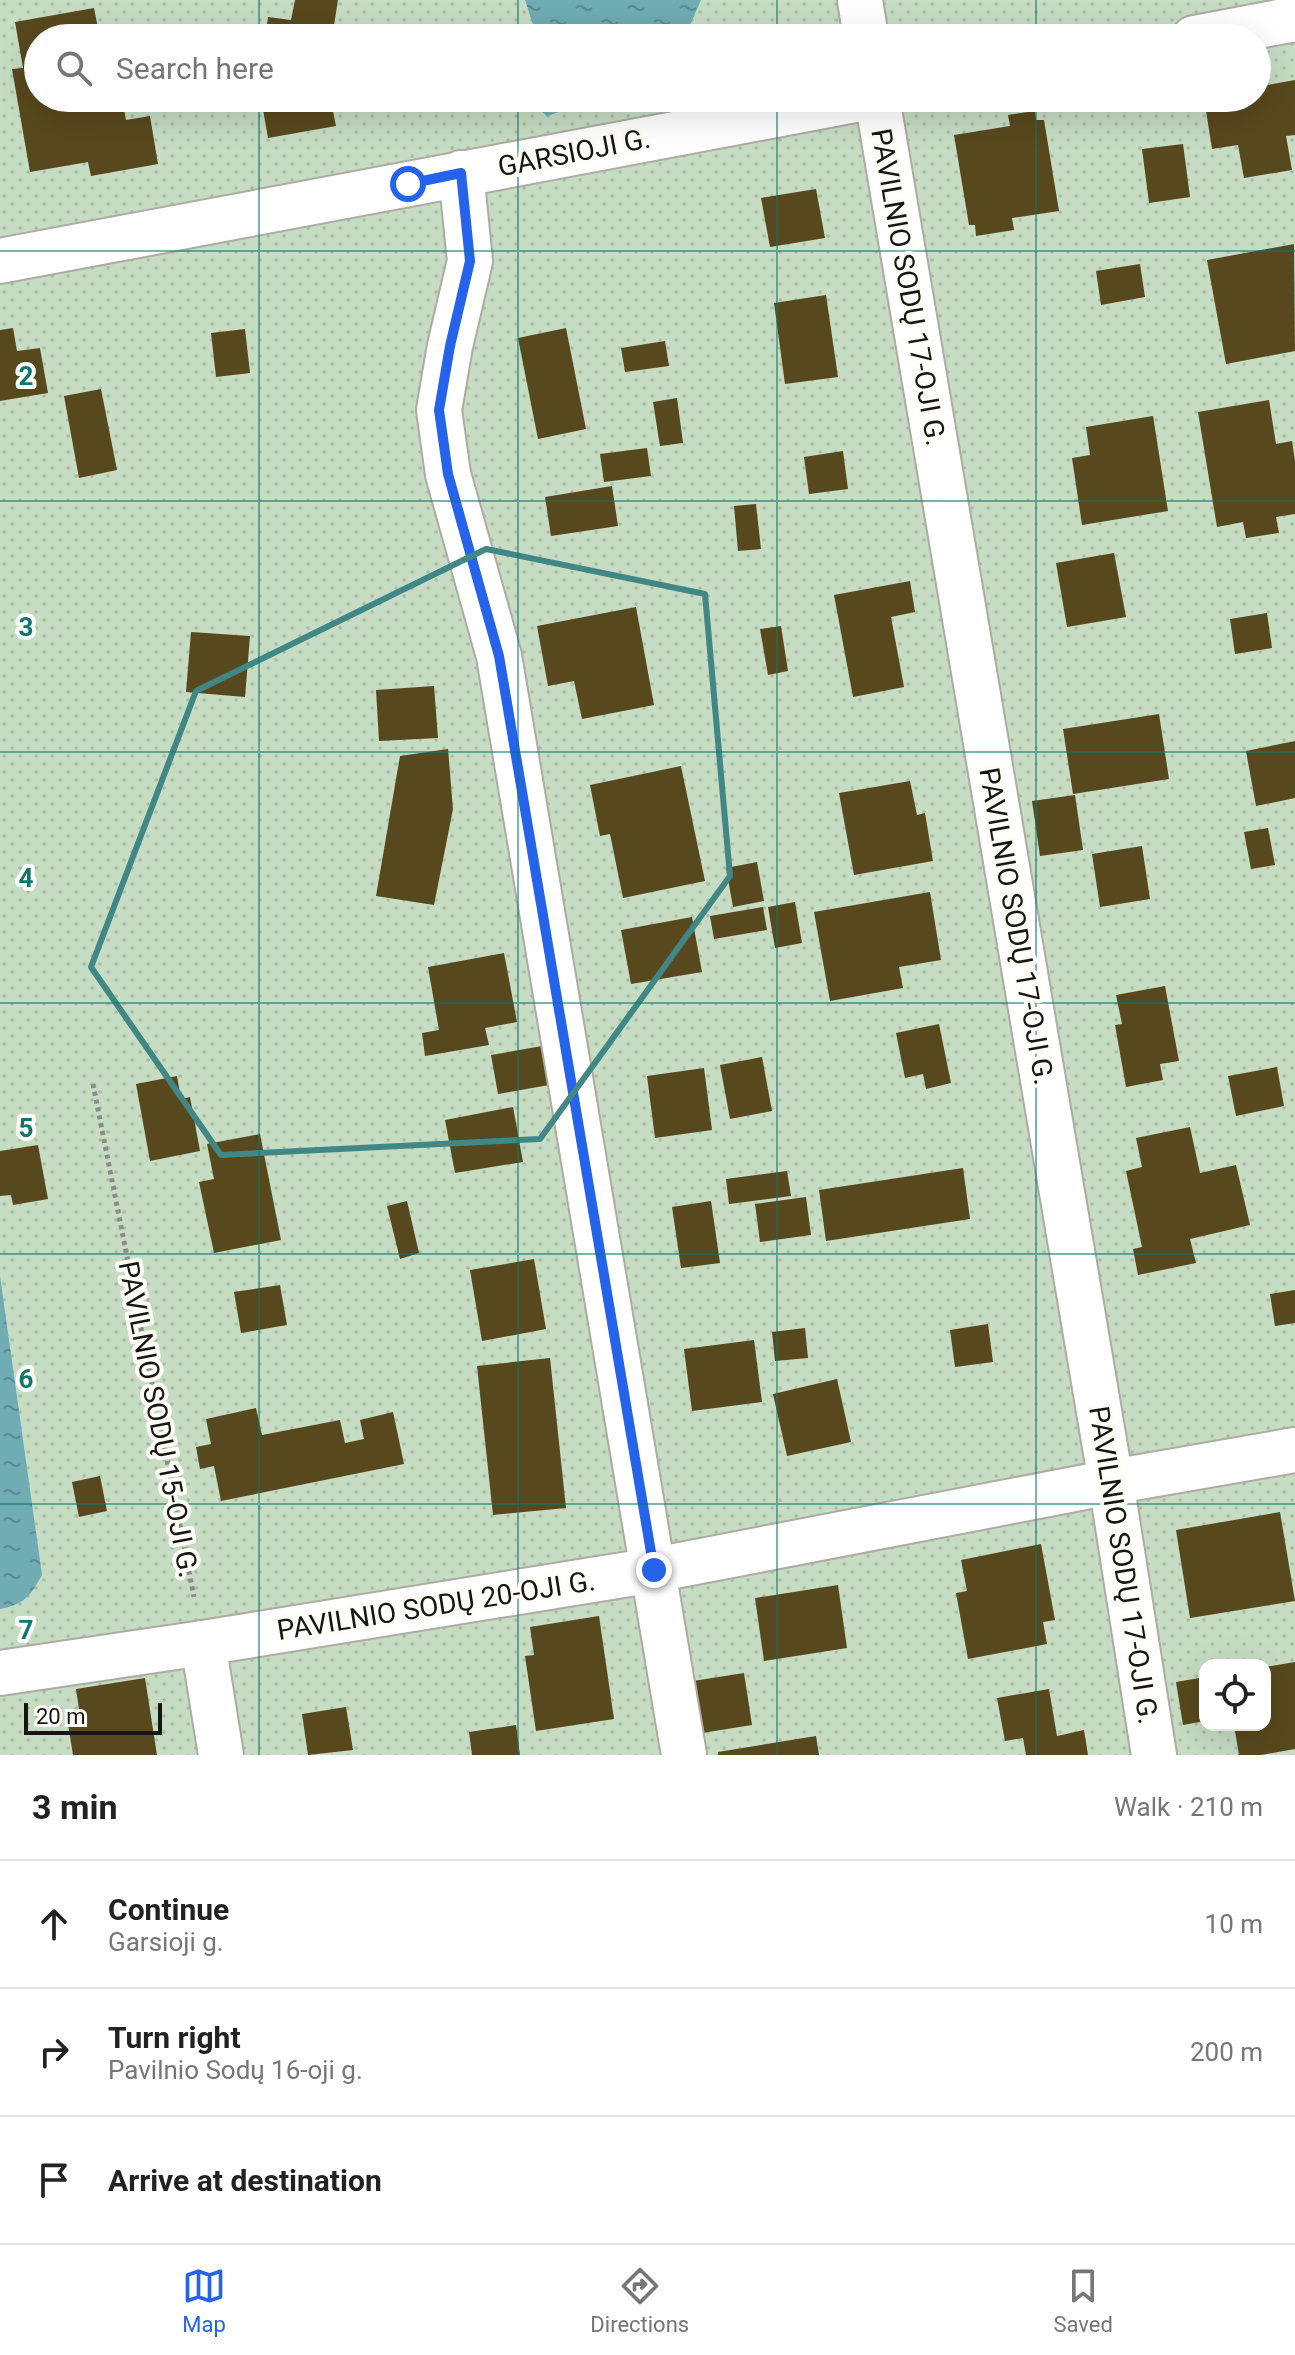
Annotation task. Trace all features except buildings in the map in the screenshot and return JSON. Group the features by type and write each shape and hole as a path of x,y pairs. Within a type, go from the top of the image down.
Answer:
{"street":[{"path":"860,0 864,24"},
{"path":"1268,24 1295,19"},
{"name":"GARSIOJI G.","path":"0,261 790,112"},
{"name":"PAVILNIO SODŲ 17-OJI G.","path":"879,112 1111,1482 1154,1755"},
{"path":"461,173 470,261 439,410 448,474 499,656 684,1755"},
{"name":"PAVILNIO SODŲ 20-OJI G.","path":"0,1673 654,1570 1111,1482 1295,1450"},
{"path":"203,1643 221,1755"}],"path":[{"name":"PAVILNIO SODŲ 15-OJI G.","path":"93,1084 203,1643"}],"highlighted area":[{"path":"486,549 705,594 730,876 540,1139 221,1155 91,967 196,691"}],"green space":[{"path":"0,0 1295,0 1295,1755 0,1755"}],"water":[{"path":"525,0 701,0 690,24 533,24"},
{"path":"0,1276 42,1575 26,1598 0,1609"}],"route":[{"path":"408,184 461,173 470,261 439,410 448,474 499,656 654,1570"}]}
